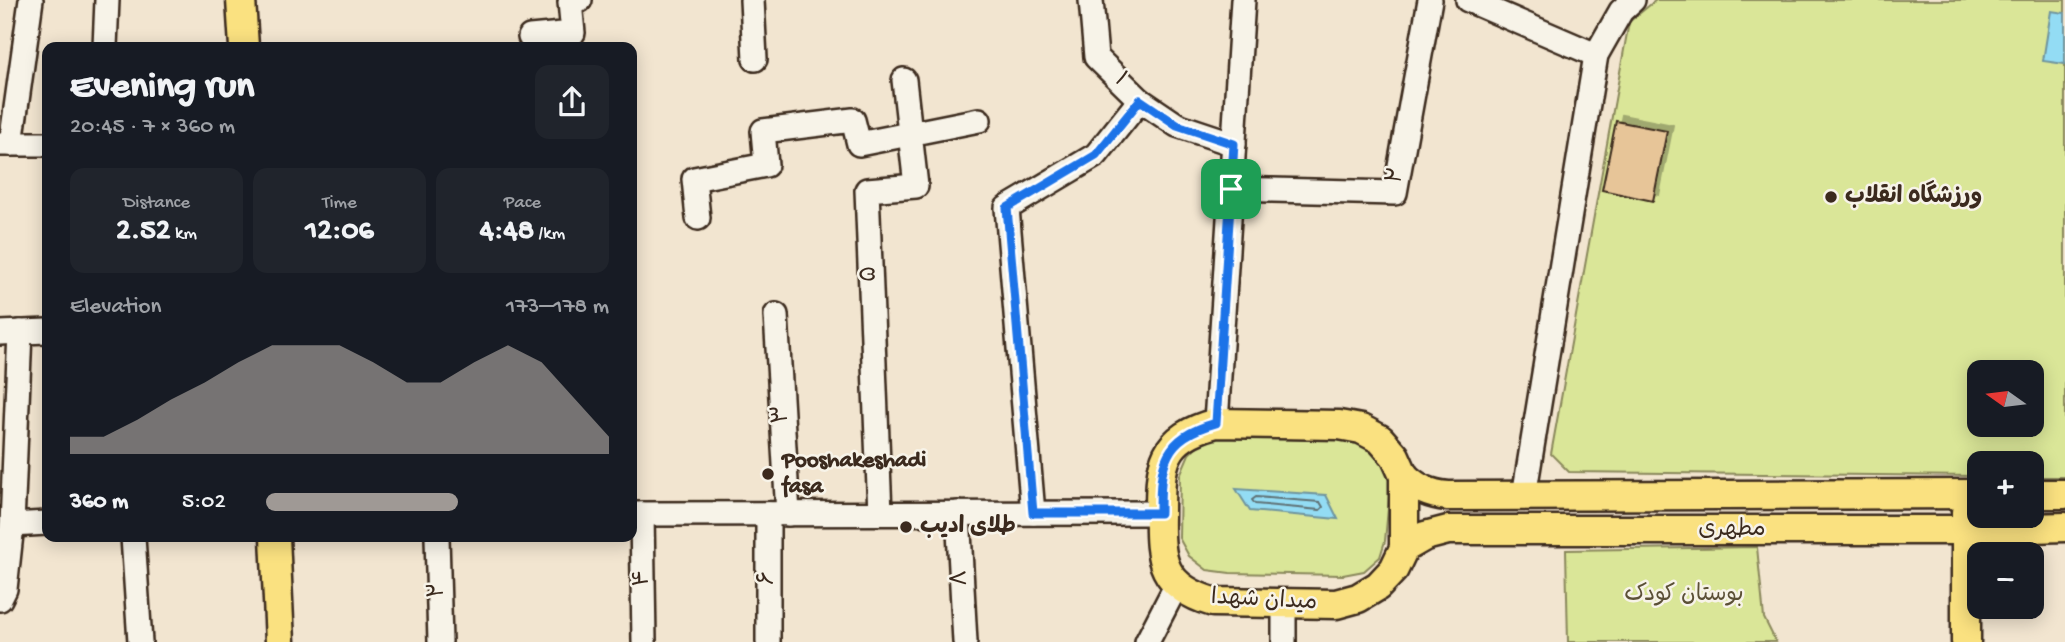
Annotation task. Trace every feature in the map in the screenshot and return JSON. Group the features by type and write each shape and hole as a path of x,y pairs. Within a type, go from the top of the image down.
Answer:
{"main road":[{"path":"241,0 244,42"},
{"path":"1177,584 1165,568 1159,548 1160,476 1166,456 1179,440 1196,428 1216,423 1339,425 1361,429 1380,439 1395,456 1404,476 1404,548"},
{"name":"مطهری","path":"1404,476 1416,488 1431,495 1967,494"},
{"path":"2044,494 2065,494"},
{"path":"1966,642 1967,525"},
{"name":"مطهری","path":"1404,548 1425,536 1448,530 1966,530 2065,527"},
{"path":"275,542 280,642"},
{"name":"میدان شهدا","path":"1177,584 1193,596 1213,602 1336,604 1358,598 1378,586 1394,569 1404,548"}],"street":[{"path":"31,0 6,144 42,144"},
{"path":"105,42 107,0"},
{"path":"530,37 573,33 570,2 580,0"},
{"path":"752,0 755,59"},
{"name":"۱","path":"1091,0 1096,57 1140,100 1177,125 1234,144"},
{"path":"1216,423 1243,0"},
{"name":"۲","path":"1231,189 1395,193 1430,0"},
{"path":"1468,0 1596,55"},
{"path":"1524,496 1596,55 1621,4"},
{"name":"۵","path":"880,513 867,190 916,186 904,80"},
{"path":"1033,513 1007,208 1096,155 1140,100"},
{"path":"698,218 694,179 766,165 763,131 853,120 859,144 979,120"},
{"name":"۳","path":"776,315 778,514"},
{"path":"0,599 5,589 8,514 10,332 42,331"},
{"name":"۸","path":"958,513 965,642"},
{"path":"637,514 1160,513"},
{"path":"8,514 42,522"},
{"name":"۴","path":"637,514 644,642"},
{"name":"۶","path":"768,642 778,514"},
{"path":"133,542 140,642"},
{"name":"۲","path":"437,542 439,642"},
{"path":"1147,642 1177,584"},
{"path":"1284,603 1284,642"}],"green space":[{"name":"ورزشگاه انقلاب","path":"1656,0 2065,0 2065,477 2044,477 2044,451 1967,451 1967,476 1569,472 1551,454 1629,22"},
{"path":"1223,434 1332,438 1361,443 1382,456 1391,476 1385,541 1380,557 1364,571 1343,575 1230,573 1207,570 1189,556 1179,538 1180,475 1189,454 1203,440"},
{"name":"بوستان کودک","path":"1757,547 1764,618 1776,642 1568,642 1566,550"}],"water":[{"path":"2051,11 2065,13 2065,64 2043,61"},
{"path":"1236,489 1326,495 1338,519 1250,511"}],"building":[{"path":"1616,121 1667,131 1653,201 1602,190"}],"place":[{"name":"ورزشگاه انقلاب","path":"1831,197"},
{"name":"Pooshakeshadi fasa","path":"768,474"},
{"name":"طلای ادیب","path":"906,527"}],"route":[{"path":"1140,100 1177,125 1234,144 1231,189 1216,423 1196,428 1179,440 1166,456 1160,476 1160,513 1033,513 1007,208 1096,155 1140,100"}]}
